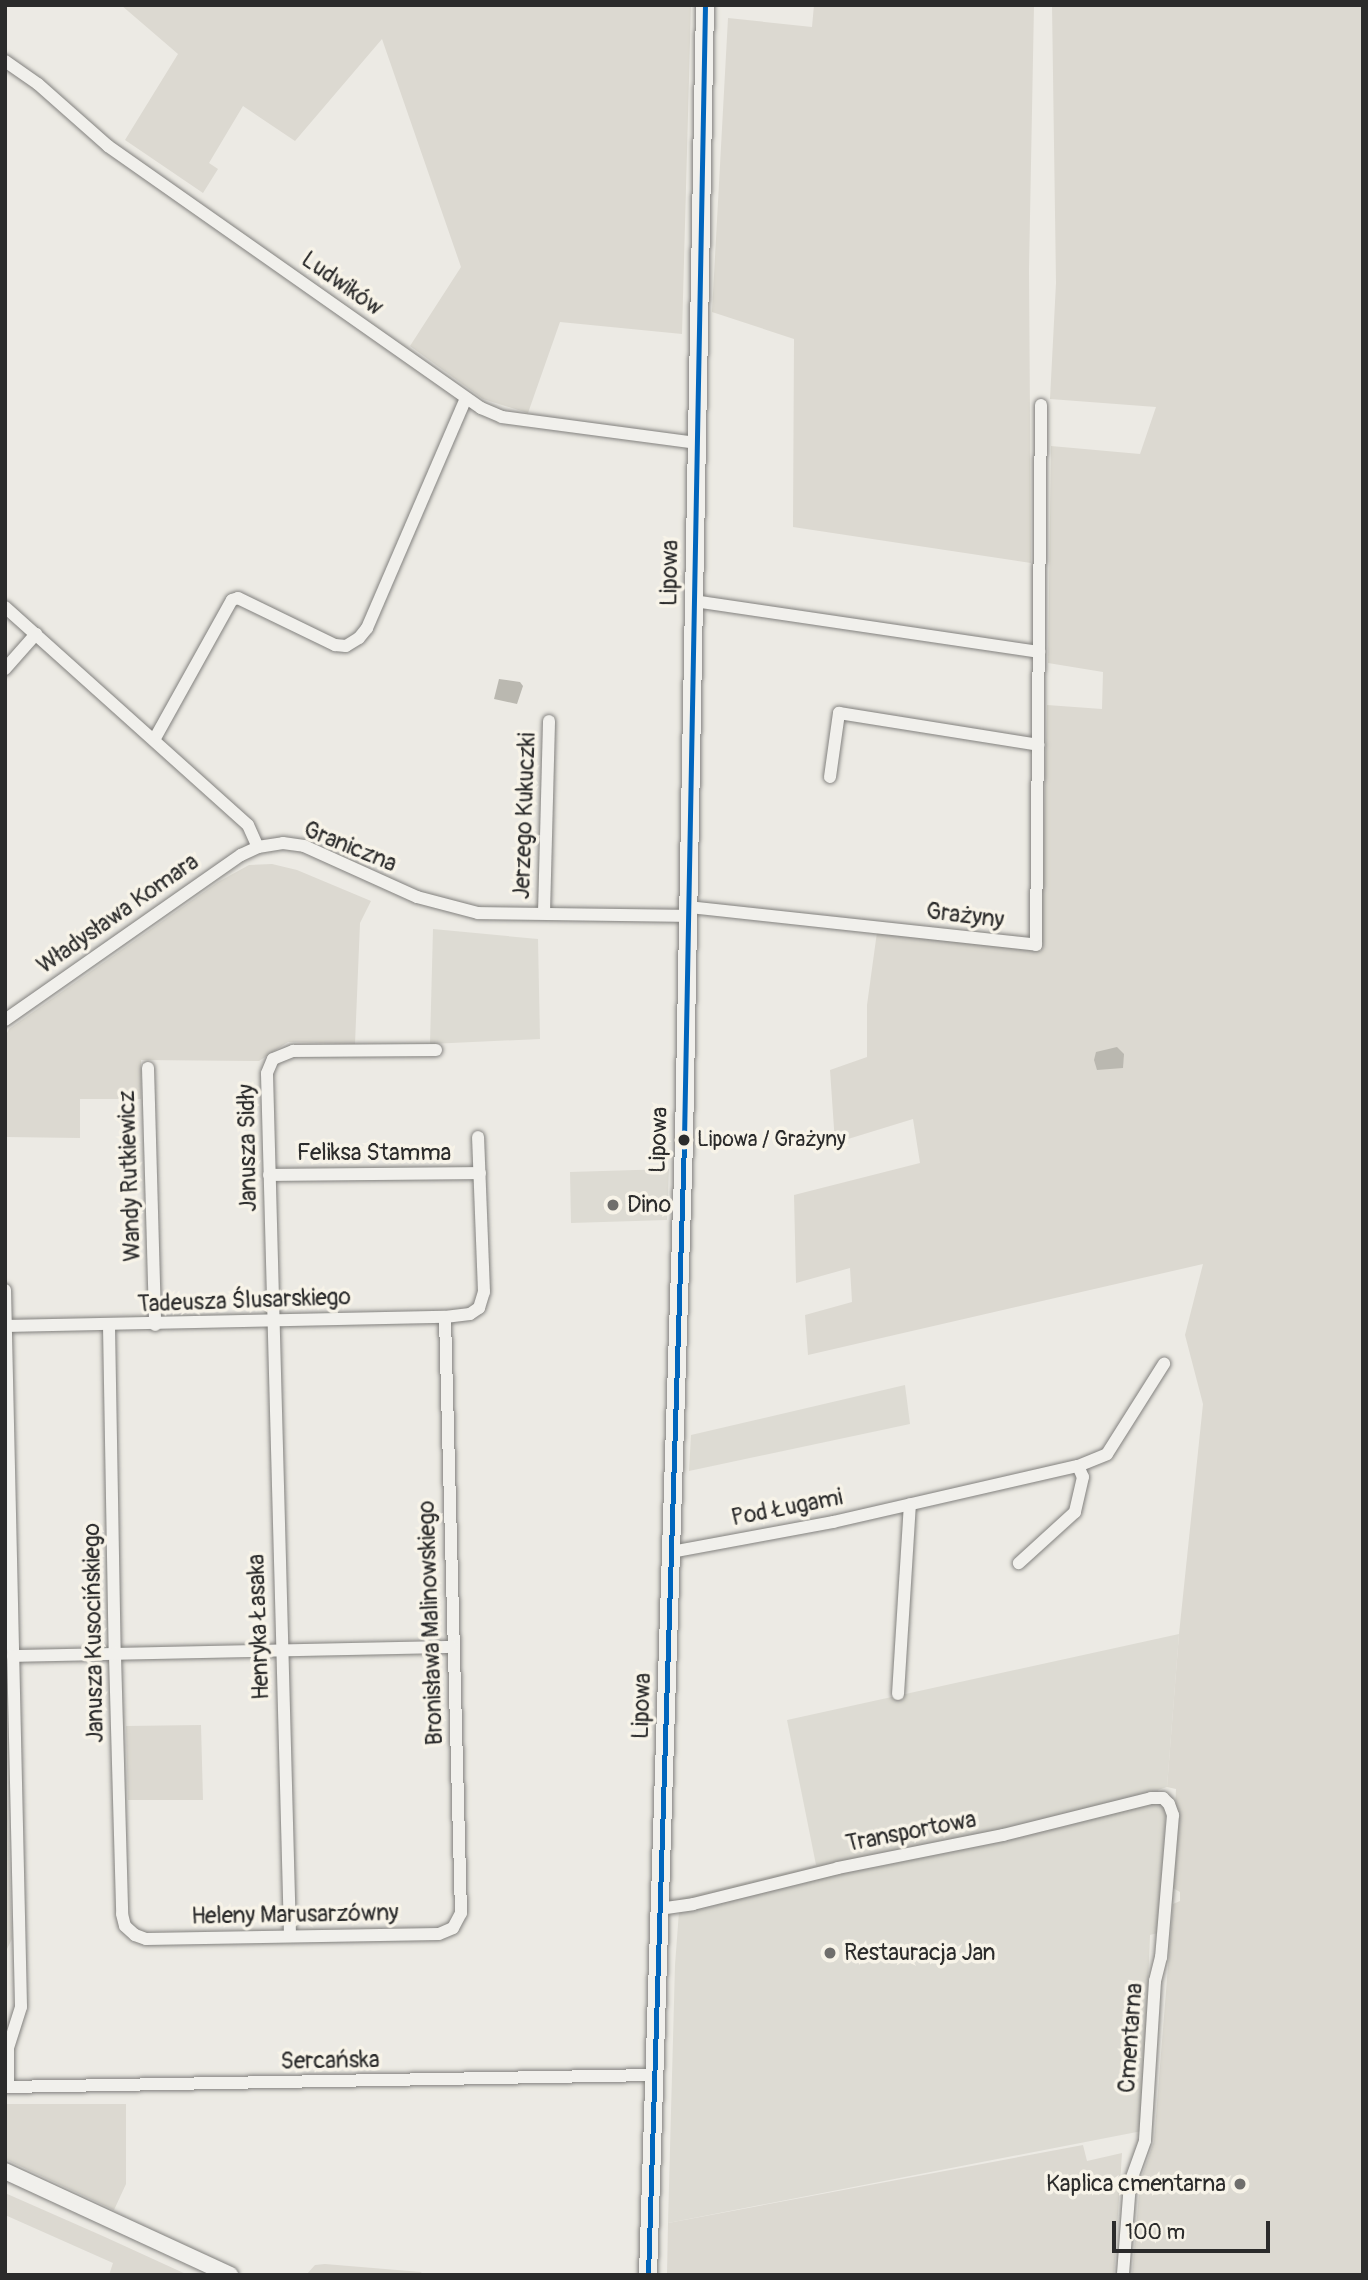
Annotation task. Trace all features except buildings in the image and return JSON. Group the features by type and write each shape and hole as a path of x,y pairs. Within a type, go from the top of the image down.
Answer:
{"main road":[{"name":"Lipowa","path":"648,2275 689,912 705,5"}],"street":[{"name":"Ludwików","path":"5,61 38,84 108,146 466,397 502,417 697,443"},
{"path":"154,740 232,600 238,598 335,645 346,646 359,638 367,628 466,397"},
{"name":"Grażyny","path":"689,912 1036,945 1041,405"},
{"path":"694,601 1038,652"},
{"path":"5,607 248,825 258,847"},
{"path":"5,669 36,634"},
{"path":"830,777 839,713 1038,745"},
{"name":"Jerzego Kukuczki","path":"544,913 549,721"},
{"name":"Graniczna","path":"258,847 283,843 304,846 417,897 478,912 689,912"},
{"name":"Władysława Komara","path":"5,1020 241,855 258,847"},
{"name":"Janusza Sidły","path":"272,1319 269,1065 278,1054 293,1051 436,1050"},
{"name":"Wandy Rutkiewicz","path":"148,1068 155,1325"},
{"name":"Feliksa Stamma","path":"478,1137 484,1292 479,1308"},
{"name":"Feliksa Stamma","path":"269,1175 480,1173"},
{"path":"5,1290 21,2007 8,2048 6,2087"},
{"name":"Tadeusza Ślusarskiego","path":"6,1326 109,1326 272,1319 445,1317 462,1316 479,1308"},
{"name":"Bronisława Malinowskiego","path":"445,1317 461,1913 455,1926"},
{"name":"Henryka Łasaka","path":"272,1319 290,1935"},
{"name":"Janusza Kusocińskiego","path":"109,1326 122,1914 125,1926 135,1935"},
{"name":"Pod Ługami","path":"671,1552 910,1504 1078,1466 1107,1454 1164,1364"},
{"path":"1019,1563 1075,1512 1083,1477 1078,1466"},
{"path":"898,1694 910,1504"},
{"path":"13,1656 452,1647"},
{"name":"Transportowa","path":"659,1909 1003,1835 1151,1798 1163,1798 1169,1804"},
{"name":"Cmentarna","path":"1123,2275 1130,2183 1145,2141 1156,1981 1161,1957 1172,1815 1169,1804"},
{"name":"Heleny Marusarzówny","path":"135,1935 146,1939 439,1934 455,1926"},
{"name":"Sercańska","path":"6,2087 654,2075"},
{"path":"5,2171 230,2275"}],"shaded area":[{"path":"121,5 691,5 682,334 560,322 528,413 483,399 410,346 461,267 382,39 295,141 243,106 209,163 218,169 203,193 125,140 178,54"},
{"path":"814,5 1034,5 1029,270 1031,563 793,527 794,339 712,312 728,18 812,27"},
{"path":"1052,5 1363,5 1363,2275 1132,2275 1140,2182 1154,2141 1173,1904 1180,1901 1180,1892 1171,1887 1176,1789 1167,1787 1179,1634 1203,1404 1185,1335 1203,1264 808,1355 805,1315 852,1302 850,1268 796,1283 794,1195 920,1163 913,1119 835,1143 830,1070 867,1057 867,1005 877,932 1041,951 1047,705 1102,709 1103,672 1048,663 1051,446 1140,454 1156,407 1050,399 1056,283"},
{"path":"499,679 520,682 523,686 517,704 494,699"},
{"path":"272,864 297,870 371,901 360,923 355,1044 288,1042 259,1061 141,1060 141,1099 80,1099 80,1138 6,1137 5,1037 9,1029 218,882 249,865"},
{"path":"433,929 538,939 540,1039 430,1044"},
{"path":"1117,1047 1124,1054 1123,1068 1097,1070 1094,1060 1096,1052"},
{"path":"669,1169 667,1220 571,1223 570,1172"},
{"path":"905,1385 910,1424 689,1471 691,1435"},
{"path":"1179,1634 1167,1787 1158,1790 1166,1810 1158,1933 1150,1935 1142,2131 668,2223 675,1965 680,1898 816,1865 787,1720"},
{"path":"201,1725 203,1800 128,1800 126,1726"},
{"path":"5,1733 12,1939 5,1953"},
{"path":"5,2104 126,2104 126,2184 114,2210 5,2159"},
{"path":"1083,2145 1087,2161 1122,2153 1114,2275 667,2275 668,2223"},
{"path":"5,2193 188,2275 109,2275 113,2263 5,2215"},
{"path":"315,2265 421,2272 423,2275 306,2275"}],"transit line":[{"path":"648,2275 684,1140 705,5"}],"place":[{"name":"Lipowa / Grażyny","path":"684,1140"},
{"name":"Dino","path":"613,1205"},
{"name":"Restauracja Jan","path":"830,1953"},
{"name":"Kaplica cmentarna","path":"1240,2184"}]}
